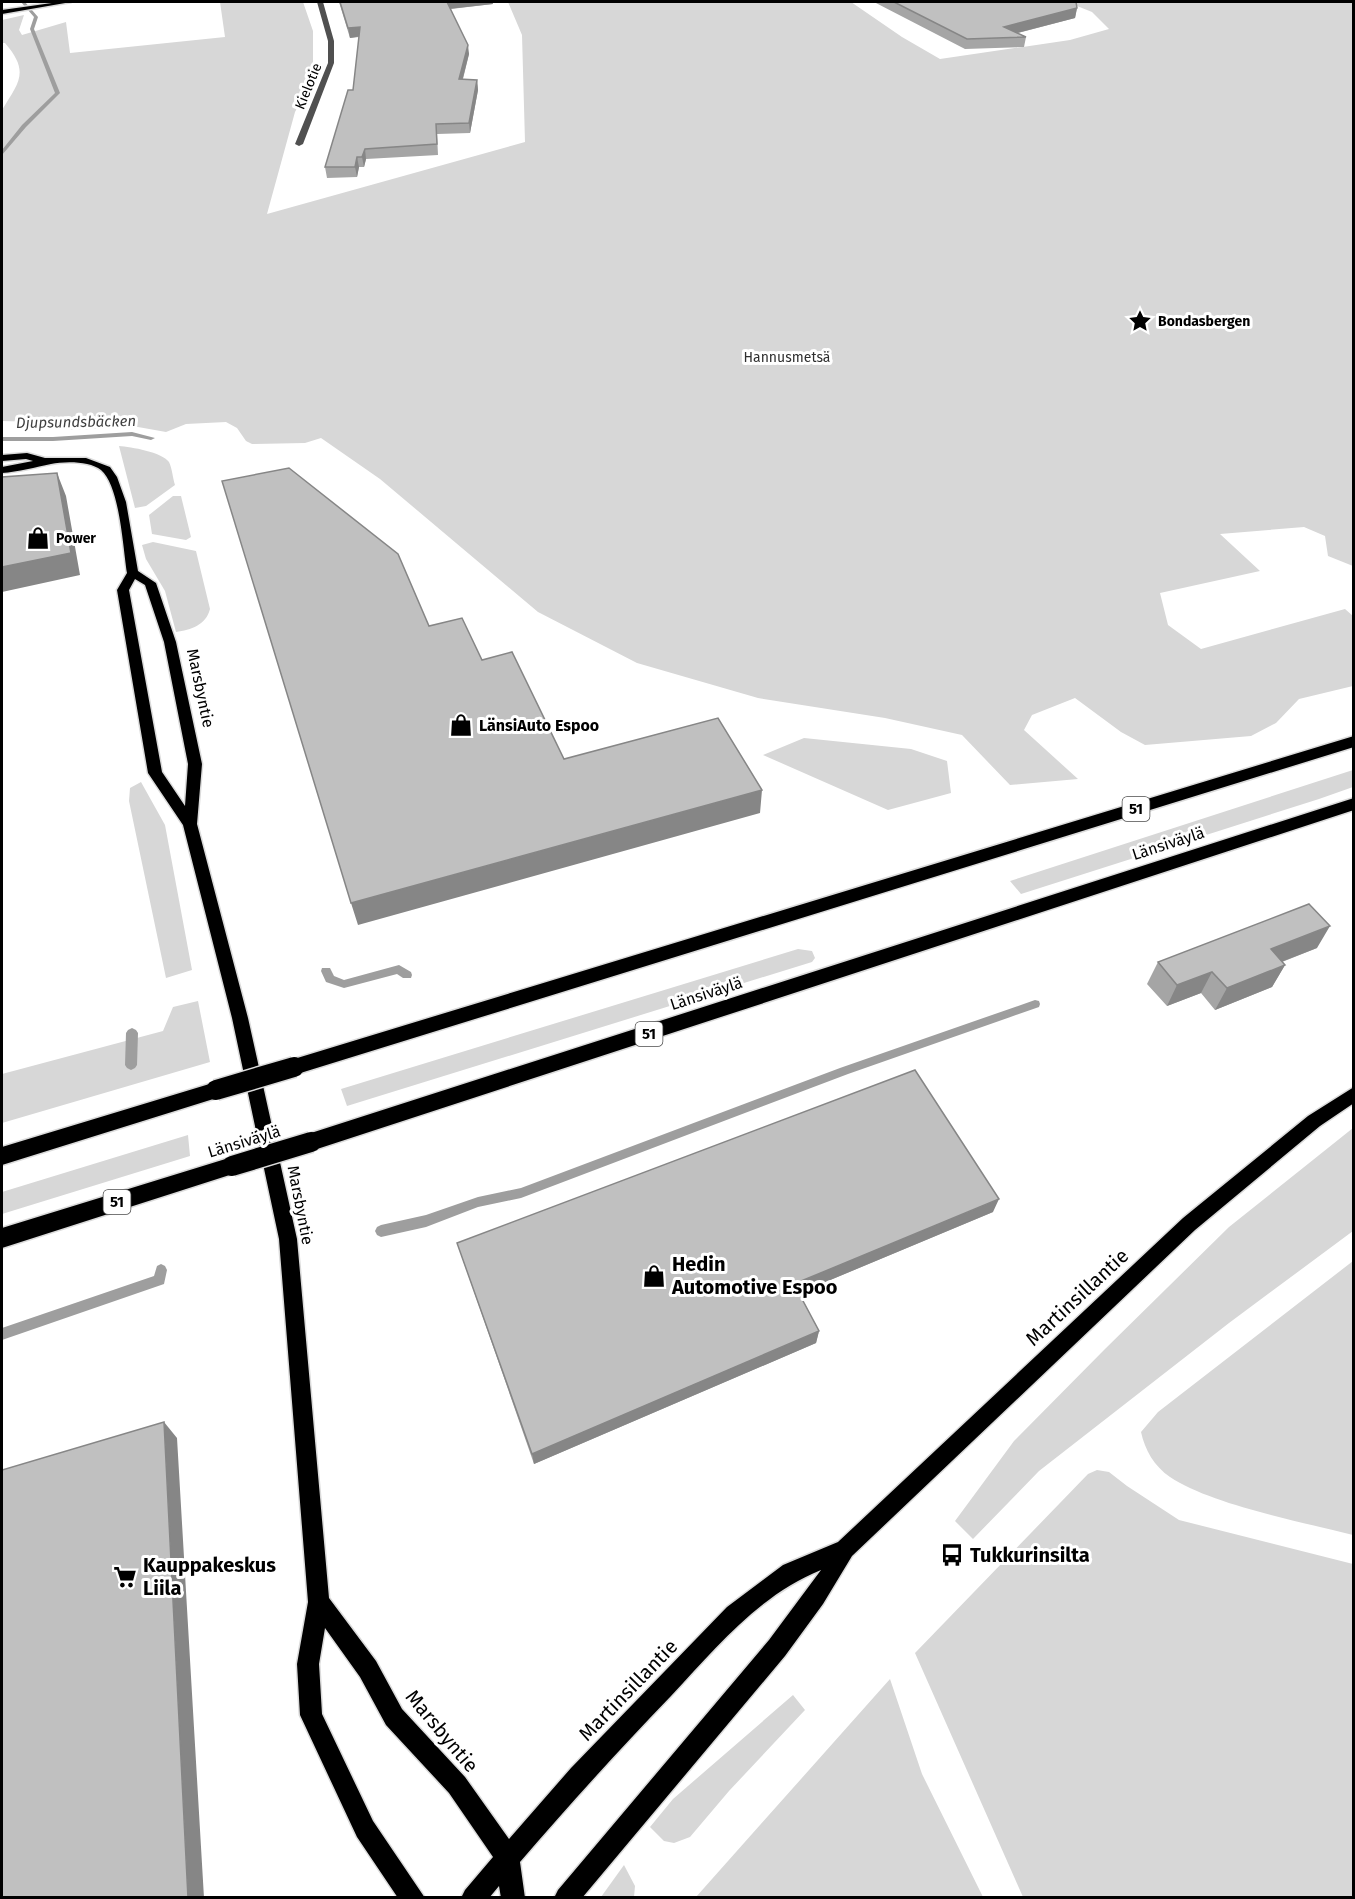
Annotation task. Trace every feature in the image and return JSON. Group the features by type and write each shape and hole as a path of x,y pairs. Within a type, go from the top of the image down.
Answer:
{"highway":[{"name":"51","path":"2,1156 918,877 1353,741"},
{"name":"Länsiväylä","path":"2,1238 987,926 1353,804"}],"main road":[{"path":"2,12 68,2"},
{"name":"Marsbyntie","path":"2,458 27,456 47,462"},
{"name":"Marsbyntie","path":"2,470 21,469 47,462 84,461 95,463 109,472 115,483 132,573 123,590 155,773 190,824"},
{"name":"Marsbyntie","path":"132,573 150,583 175,663 195,764 190,824 240,1018 288,1239 319,1602 308,1664 311,1715 365,1829 413,1898"},
{"name":"Martinsillantie","path":"566,1898 777,1648 816,1597 845,1549 1189,1224 1314,1121 1353,1094"},
{"name":"Martinsillantie","path":"473,1898 507,1856 579,1776 735,1614 790,1572 845,1549"},
{"name":"Marsbyntie","path":"319,1602 368,1669 394,1717 457,1785 507,1856 513,1898"}],"street":[{"name":"Kielotie","path":"299,144 331,63 331,41 320,2"}],"green space":[{"name":"Hannusmetsä","path":"220,2 303,2 313,31 313,77 295,112 267,214 525,142 522,35 508,2 851,2 902,37 940,59 1070,40 1109,29 1092,12 1067,2 1353,2 1353,566 1328,556 1325,536 1304,527 1220,534 1260,571 1160,593 1168,625 1201,649 1345,609 1353,616 1353,686 1299,699 1276,723 1251,736 1145,745 1121,732 1075,698 1032,715 1024,730 1078,779 1010,785 962,735 885,718 758,698 637,663 538,612 380,479 321,438 305,443 252,444 246,441 237,428 226,422 186,424 166,432 138,427 70,430 39,422 2,421 2,110 17,84 20,70 13,53 5,43 2,43 2,20 24,15 19,30 22,35 66,22 70,53 225,37"},
{"path":"119,446 146,451 165,458 170,464 175,485 146,506 135,508"},
{"path":"173,496 181,496 191,537 186,540 152,534 149,515"},
{"path":"153,542 196,551 210,609 205,619 197,626 176,632 165,591 146,559 142,545"},
{"path":"804,738 911,749 947,761 951,793 888,810 763,755"},
{"path":"1353,770 1353,787 1319,799 1021,894 1010,881"},
{"path":"141,782 165,825 192,970 166,978 129,801 130,788"},
{"path":"798,949 812,951 815,958 812,962 347,1106 341,1089"},
{"path":"198,1001 210,1062 2,1123 2,1074 163,1031 173,1007"},
{"path":"1353,1128 1353,1231 1229,1323 1039,1471 973,1539 955,1521 1014,1441 1229,1227"},
{"path":"188,1135 190,1156 2,1214 2,1192"},
{"path":"1353,1261 1353,1535 1233,1504 1188,1487 1164,1473 1151,1457 1141,1432 1158,1412"},
{"path":"1097,1470 1109,1472 1179,1520 1353,1564 1353,1897 1023,1897 915,1653 1088,1474"},
{"path":"890,1679 922,1774 983,1897 696,1897"},
{"path":"793,1695 805,1710 729,1791 690,1837 674,1843 664,1841 650,1827 673,1799"},
{"path":"624,1865 635,1886 634,1897 601,1897"}],"building":[{"path":"340,2 447,2 468,45 459,79 477,80 469,123 436,124 437,144 365,149 362,157 357,157 355,167 325,167 348,90 353,90 360,27 348,28"},
{"path":"894,2 1076,2 1077,8 1004,27 1026,37 967,39"},
{"path":"289,468 398,554 429,626 462,618 482,660 512,652 564,759 718,718 762,790 351,903 222,481"},
{"name":"Power","path":"57,473 71,553 2,567 2,477"},
{"path":"1309,904 1330,926 1271,949 1285,965 1227,988 1212,972 1177,985 1158,962"},
{"name":"Hedin Automotive Espoo","path":"915,1070 999,1199 794,1284 819,1331 532,1454 457,1243"},
{"name":"Kauppakeskus Liila","path":"164,1422 188,1898 2,1898 2,1470"}],"waterway":[{"name":"Djupsundsbäcken","path":"2,153 24,126 58,93 32,29 36,17 23,2"},
{"name":"Djupsundsbäcken","path":"2,439 53,439 132,434 151,438"},
{"path":"326,971 330,979 344,984 399,969 407,975"},
{"path":"381,1231 426,1221 478,1202 521,1193 844,1071 1035,1004"},
{"path":"131,1065 132,1033"},
{"path":"2,1334 160,1280 161,1270"}],"place":[{"name":"Bondasbergen","path":"1140,321"},
{"name":"Power","path":"38,538"},
{"name":"LänsiAuto Espoo","path":"461,725"},
{"name":"Hedin Automotive Espoo","path":"654,1276"},
{"name":"Tukkurinsilta","path":"952,1555"},
{"name":"Kauppakeskus Liila","path":"125,1577"}]}
